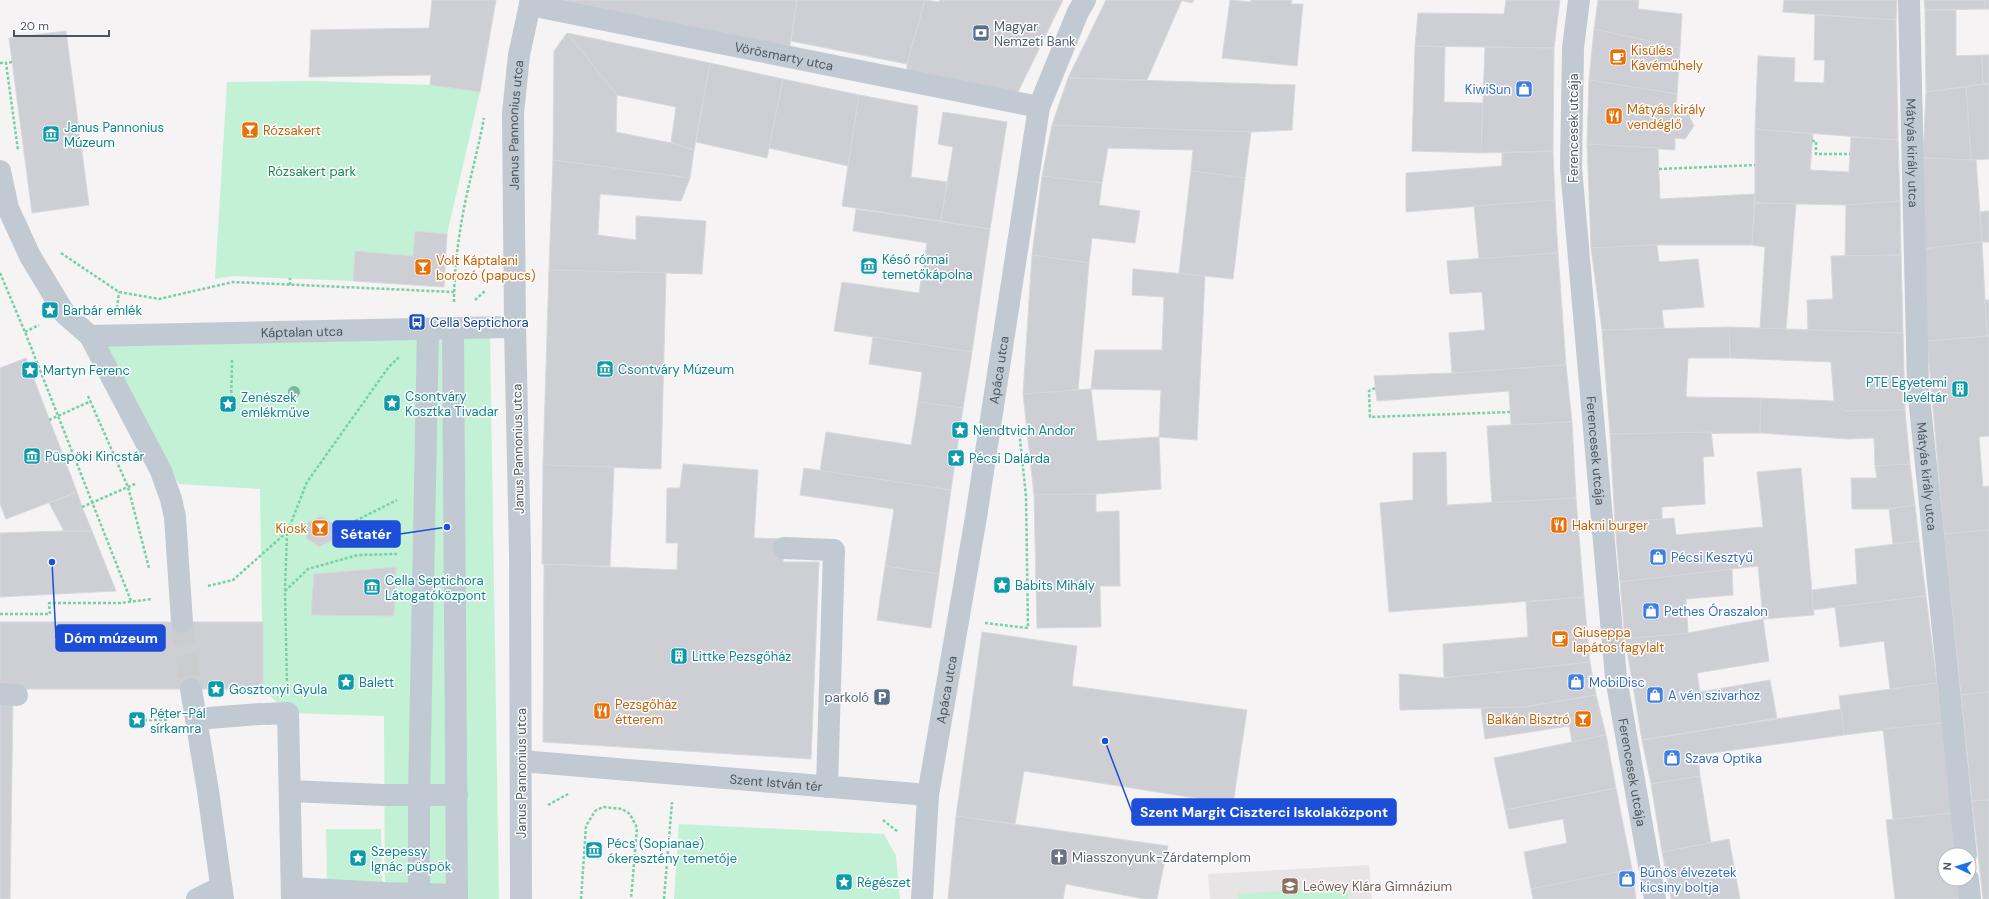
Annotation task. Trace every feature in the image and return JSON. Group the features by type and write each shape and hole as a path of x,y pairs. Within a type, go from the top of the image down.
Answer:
{"street":[{"name":"Apáca utca","path":"928,795 976,517 1039,107 1078,12 1085,0"},
{"name":"Ferencesek utcája","path":"1579,0 1573,48 1571,168 1616,678 1655,899"},
{"name":"Mátyás király utca","path":"1910,0 1918,387 1965,847"},
{"name":"Vörösmarty utca","path":"530,3 1039,107"},
{"name":"Janus Pannonius utca","path":"521,899 520,552 515,327 513,113 519,55 530,3"},
{"path":"0,171 8,208 30,256 65,314 90,336 160,471 171,499 175,517 182,622"},
{"name":"Káptalan utca","path":"90,336 428,329 453,331 515,327"},
{"path":"419,897 423,487 428,329"},
{"path":"196,719 288,712 292,894 457,897 453,331"},
{"path":"784,548 834,550 827,787"},
{"path":"191,689 222,893 197,899"},
{"name":"Szent István tér","path":"521,761 928,795"},
{"path":"290,791 457,795"},
{"path":"922,899 928,795"},
{"path":"1969,887 1970,899"}],"path":[{"path":"6,62 18,154"},
{"path":"0,63 12,62"},
{"path":"1812,141 1816,141 1816,154 1850,154"},
{"path":"453,331 454,292 466,199 479,147"},
{"path":"1659,169 1755,165"},
{"path":"57,250 119,292 159,299 233,282 454,292"},
{"path":"0,273 59,416 131,601"},
{"path":"290,278 290,284"},
{"path":"288,712 285,591 287,533 307,482 388,368 428,329"},
{"path":"231,400 233,333"},
{"path":"49,420 105,395 101,387 113,381"},
{"path":"1375,388 1369,391 1370,418 1510,412"},
{"path":"87,392 90,402 128,487 151,576"},
{"path":"978,622 1028,628 1026,496 1019,428"},
{"path":"82,507 128,487"},
{"path":"423,487 334,532 423,524"},
{"path":"233,580 287,533"},
{"path":"285,591 308,569 358,555 423,553"},
{"path":"0,614 50,614 49,603 131,601 156,598"},
{"path":"664,899 675,773"},
{"path":"547,806 572,792"},
{"path":"666,803 680,804"},
{"path":"581,899 586,826 595,811 603,807 622,809 630,814 636,828 631,899"},
{"path":"879,818 898,832 899,838"}],"shaded area":[{"name":"Leőwey Klára Gimnázium","path":"1369,865 1372,899 1210,899 1208,874"}],"green space":[{"name":"Rózsakert park","path":"314,81 430,85 480,92 447,234 415,231 413,256 355,252 353,281 233,276 215,279 227,82"},
{"path":"490,335 499,899 385,899 384,716 288,713 263,689 260,489 179,484 100,342"},
{"path":"679,824 884,834 896,856 900,899 674,899"},
{"path":"326,829 381,829 382,884 327,885"},
{"path":"1347,886 1348,899 1238,899 1238,894"}],"building":[{"path":"432,0 496,0 480,92 430,85 431,75 309,77 311,30 429,28"},
{"path":"555,0 797,0 789,51"},
{"path":"797,0 925,0 907,64 791,41"},
{"name":"Magyar Nemzeti Bank","path":"925,0 939,2 940,0 1063,0 1016,96 907,73 907,64"},
{"path":"1106,0 1182,0 1147,80 1068,78"},
{"path":"1180,0 1194,0 1192,3"},
{"path":"1230,0 1251,2 1251,0 1292,0 1291,4 1303,4 1297,66 1222,58"},
{"path":"1506,0 1560,0 1554,48 1415,46 1418,13 1504,14"},
{"path":"1598,0 1639,0 1638,9 1682,14 1680,48 1594,29"},
{"path":"1784,0 1897,0 1896,20 1783,12"},
{"path":"1924,0 1985,0 1985,9 1925,10"},
{"path":"1985,0 1989,0 1989,9 1985,9"},
{"path":"1925,10 1956,10 1956,56 1982,55 1983,84 1926,92"},
{"path":"1815,15 1896,20 1898,140 1755,129 1758,56 1795,58 1794,82 1824,83 1825,60 1814,60"},
{"path":"1594,29 1680,48 1677,94 1589,80"},
{"name":"Janus Pannonius Múzeum","path":"66,31 89,205 32,213 9,38"},
{"path":"567,33 710,63 694,150 671,143 676,107 617,95"},
{"path":"567,33 617,95 616,132 671,143 694,150 690,178 553,160 554,51"},
{"path":"1415,46 1445,47 1444,102 1483,103 1481,153 1412,151"},
{"path":"1485,47 1554,48 1553,151 1481,153"},
{"path":"1982,55 1989,55 1989,84 1983,84"},
{"path":"710,63 783,79 767,158 696,142"},
{"path":"1068,78 1295,85 1292,130 1251,132 1052,125"},
{"path":"783,79 859,95 848,166 769,148"},
{"path":"1589,80 1677,94 1676,111 1687,111 1694,126 1685,139 1675,138 1675,150 1587,144"},
{"path":"1989,84 1989,159 1971,160 1966,87"},
{"path":"1966,87 1971,160 1923,158 1926,92"},
{"path":"859,95 918,106 911,177 947,182 941,221 842,206"},
{"path":"943,112 1007,122 990,229 941,221 953,147 938,144"},
{"path":"1052,125 1251,132 1245,178 1191,171 1193,150 1108,148 1102,183 1042,176"},
{"path":"1755,129 1813,134 1810,170 1849,172 1851,137 1898,140 1900,201 1846,205 1755,203"},
{"path":"1587,144 1658,148 1660,199 1755,194 1752,245 1657,245 1591,248"},
{"path":"1553,151 1555,200 1406,212 1406,173 1502,166 1502,153"},
{"path":"1923,158 1976,160 1982,242 1922,249"},
{"path":"553,160 690,178 681,201 600,194 598,235 636,240 636,216 706,221 702,274 549,270"},
{"path":"1191,171 1245,178 1233,279 1179,273"},
{"path":"1042,176 1102,183 1099,205 1140,211 1135,243 1092,238 1089,263 1032,255"},
{"path":"1555,200 1558,253 1479,259 1474,206"},
{"path":"1900,201 1901,255 1845,256 1846,205"},
{"path":"1755,203 1796,204 1786,330 1760,329 1765,247 1752,245"},
{"path":"856,209 990,229 972,352 834,331 842,282 919,293 927,243 853,231"},
{"path":"1989,211 1989,242 1982,242 1980,212"},
{"path":"415,231 447,234 444,287 353,281 355,251 413,256"},
{"path":"1982,242 1987,336 1927,341 1922,249"},
{"path":"1657,245 1659,262 1698,259 1704,307 1662,310 1664,328 1602,330 1591,248"},
{"path":"1558,253 1566,365 1452,373 1449,333 1485,330 1482,292 1450,294 1447,261"},
{"path":"1032,255 1089,263 1078,390 1023,394"},
{"path":"1901,255 1903,333 1808,330 1807,300 1833,299 1831,256"},
{"path":"1133,269 1205,276 1197,440 1159,437 1161,390 1091,389 1095,350 1162,350 1164,297 1132,295"},
{"name":"Csontváry Múzeum","path":"549,270 666,273 661,469 543,465"},
{"path":"1985,300 1989,300 1989,336 1987,336"},
{"path":"1729,327 1730,358 1688,358 1686,397 1761,398 1760,433 1610,434 1602,330"},
{"path":"1729,327 1903,333 1905,410 1844,411 1834,401 1831,362 1730,358"},
{"name":"PTE Egyetemi levéltár","path":"1989,336 1989,436 1979,437 1983,487 1989,486 1989,530 1944,534 1927,341"},
{"path":"873,337 972,352 963,408 918,402 922,372 869,364"},
{"name":"Püspöki Kincstár","path":"26,358 77,492 6,519 0,504 0,368"},
{"path":"1566,365 1572,422 1511,425 1509,391 1377,401 1374,376 1452,373"},
{"path":"1091,389 1097,441 1159,437 1161,489 1096,494 1034,495 1023,394"},
{"path":"1761,398 1834,401 1844,411 1905,410 1910,464 1875,466 1874,438 1848,439 1760,433"},
{"path":"918,402 963,408 951,490 820,471 826,432 911,445"},
{"path":"1572,422 1576,498 1492,503 1487,426"},
{"path":"1711,432 1714,456 1703,457 1705,504 1662,507 1662,519 1615,523 1610,434"},
{"path":"1446,452 1447,505 1576,498 1584,597 1389,612 1380,503 1413,500 1413,453"},
{"name":"Littke Pezsgőház","path":"683,464 758,470 754,538 785,539 783,562 819,562 811,759 543,742 544,564 677,570 678,543 666,543 667,488 680,488"},
{"path":"1910,464 1915,505 1889,509 1852,509 1851,478 1877,478 1875,466"},
{"path":"543,465 614,467 610,566 542,564"},
{"path":"804,468 951,490 939,574 885,566 894,509 800,495"},
{"path":"1801,468 1814,615 1763,619 1758,566 1620,582 1615,523 1674,518 1676,535 1763,527 1757,472"},
{"path":"77,492 92,531 64,531 49,503"},
{"path":"1096,494 1096,512 1119,511 1120,586 1100,586 1101,627 1037,628 1034,495"},
{"path":"1915,505 1919,541 1893,544 1889,509"},
{"name":"Kiosk","path":"321,516 334,524 333,540 319,547 306,538 307,523"},
{"path":"1989,530 1989,692 1961,695 1944,534"},
{"path":"92,531 116,591 0,597 0,533"},
{"path":"1919,541 1926,596 1813,610 1812,590 1857,584 1855,549"},
{"path":"885,566 939,574 931,628 877,620"},
{"path":"396,567 394,616 311,615 314,574"},
{"path":"1732,569 1733,595 1686,599 1688,633 1625,639 1620,582"},
{"path":"1926,596 1937,683 1890,689 1884,641 1840,647 1835,607"},
{"path":"1584,597 1590,662 1444,678 1443,644 1528,637 1526,602"},
{"path":"1763,619 1769,661 1697,673 1700,692 1770,680 1777,718 1642,740 1625,639 1688,633"},
{"path":"0,622 263,622 263,689 0,689"},
{"path":"982,632 1077,646 1072,686 1247,710 1233,804 1024,771 1015,824 956,816"},
{"path":"1590,662 1596,695 1524,707 1400,710 1399,674 1444,678"},
{"path":"1937,683 1942,723 1844,735 1839,696"},
{"path":"1989,692 1989,800 1972,801 1961,695"},
{"path":"1596,695 1606,735 1572,742 1569,726 1485,739 1481,708 1524,707"},
{"path":"0,701 13,701 10,899 0,899"},
{"path":"1841,709 1844,735 1698,755 1700,776 1651,784 1642,740"},
{"path":"1942,723 1952,813 1893,819 1883,729"},
{"path":"1606,735 1616,788 1505,810 1494,758"},
{"path":"1700,776 1711,843 1662,852 1651,784"},
{"path":"1616,788 1632,869 1531,889 1524,852 1567,843 1563,819 1509,829 1505,810"},
{"path":"1989,800 1989,899 1983,899 1972,801"},
{"path":"1952,813 1956,847 1937,847 1937,887 1960,887 1961,899 1895,899 1886,820"},
{"name":"Miasszonyunk-Zárdatemplom","path":"956,816 1168,846 1157,899 1144,899 1066,884 1063,899 948,899"},
{"path":"1729,839 1740,899 1671,899 1662,852"},
{"path":"1632,869 1636,899 1533,899 1531,889"}],"tunnel":[{"path":"182,622 191,689"}],"place":[{"name":"Magyar Nemzeti Bank","path":"981,33"},
{"name":"Kisülés Kávéműhely","path":"1618,57"},
{"name":"KiwiSun","path":"1524,89"},
{"name":"Mátyás király vendéglő","path":"1614,116"},
{"name":"Rózsakert","path":"250,130"},
{"name":"Janus Pannonius Múzeum","path":"51,134"},
{"name":"Késő római temetőkápolna","path":"869,266"},
{"name":"Volt Káptalani borozó (papucs)","path":"423,267"},
{"name":"Barbár emlék","path":"50,310"},
{"name":"Cella Septichora","path":"417,322"},
{"name":"Csontváry Múzeum","path":"605,369"},
{"name":"Martyn Ferenc","path":"30,370"},
{"name":"PTE Egyetemi levéltár","path":"1960,389"},
{"name":"Csontváry Kosztka Tivadar","path":"392,403"},
{"name":"Zenészek emlékműve","path":"228,404"},
{"name":"Nendtvich Andor","path":"960,430"},
{"name":"Püspöki Kincstár","path":"32,456"},
{"name":"Pécsi Dalárda","path":"956,458"},
{"name":"Hakni burger","path":"1559,525"},
{"name":"Sétatér","path":"447,527"},
{"name":"Kiosk","path":"320,528"},
{"name":"Pécsi Kesztyű","path":"1658,557"},
{"name":"Dóm múzeum","path":"52,562"},
{"name":"Babits Mihály","path":"1002,585"},
{"name":"Cella Septichora Látogatóközpont","path":"372,587"},
{"name":"Pethes Óraszalon","path":"1651,611"},
{"name":"Giuseppa lapátos fagylalt","path":"1560,639"},
{"name":"Littke Pezsgőház","path":"679,656"},
{"name":"Balett","path":"346,682"},
{"name":"MobiDisc","path":"1576,682"},
{"name":"Gosztonyi Gyula","path":"216,689"},
{"name":"A vén szivarhoz","path":"1655,695"},
{"name":"parkoló","path":"882,697"},
{"name":"Pezsgőház étterem","path":"602,711"},
{"name":"Balkán Bisztró","path":"1583,719"},
{"name":"Péter-Pál sírkamra","path":"137,720"},
{"name":"Szent Margit Ciszterci Iskolaközpont","path":"1105,741"},
{"name":"Szava Optika","path":"1672,758"},
{"name":"Pécs (Sopianae) ókeresztény temetője","path":"594,850"},
{"name":"Miasszonyunk-Zárdatemplom","path":"1059,857"},
{"name":"Szepessy Ignác püspök","path":"358,858"},
{"name":"Bűnös élvezetek kicsiny boltja","path":"1627,879"},
{"name":"Régészet","path":"844,882"},
{"name":"Leőwey Klára Gimnázium","path":"1290,886"}]}
